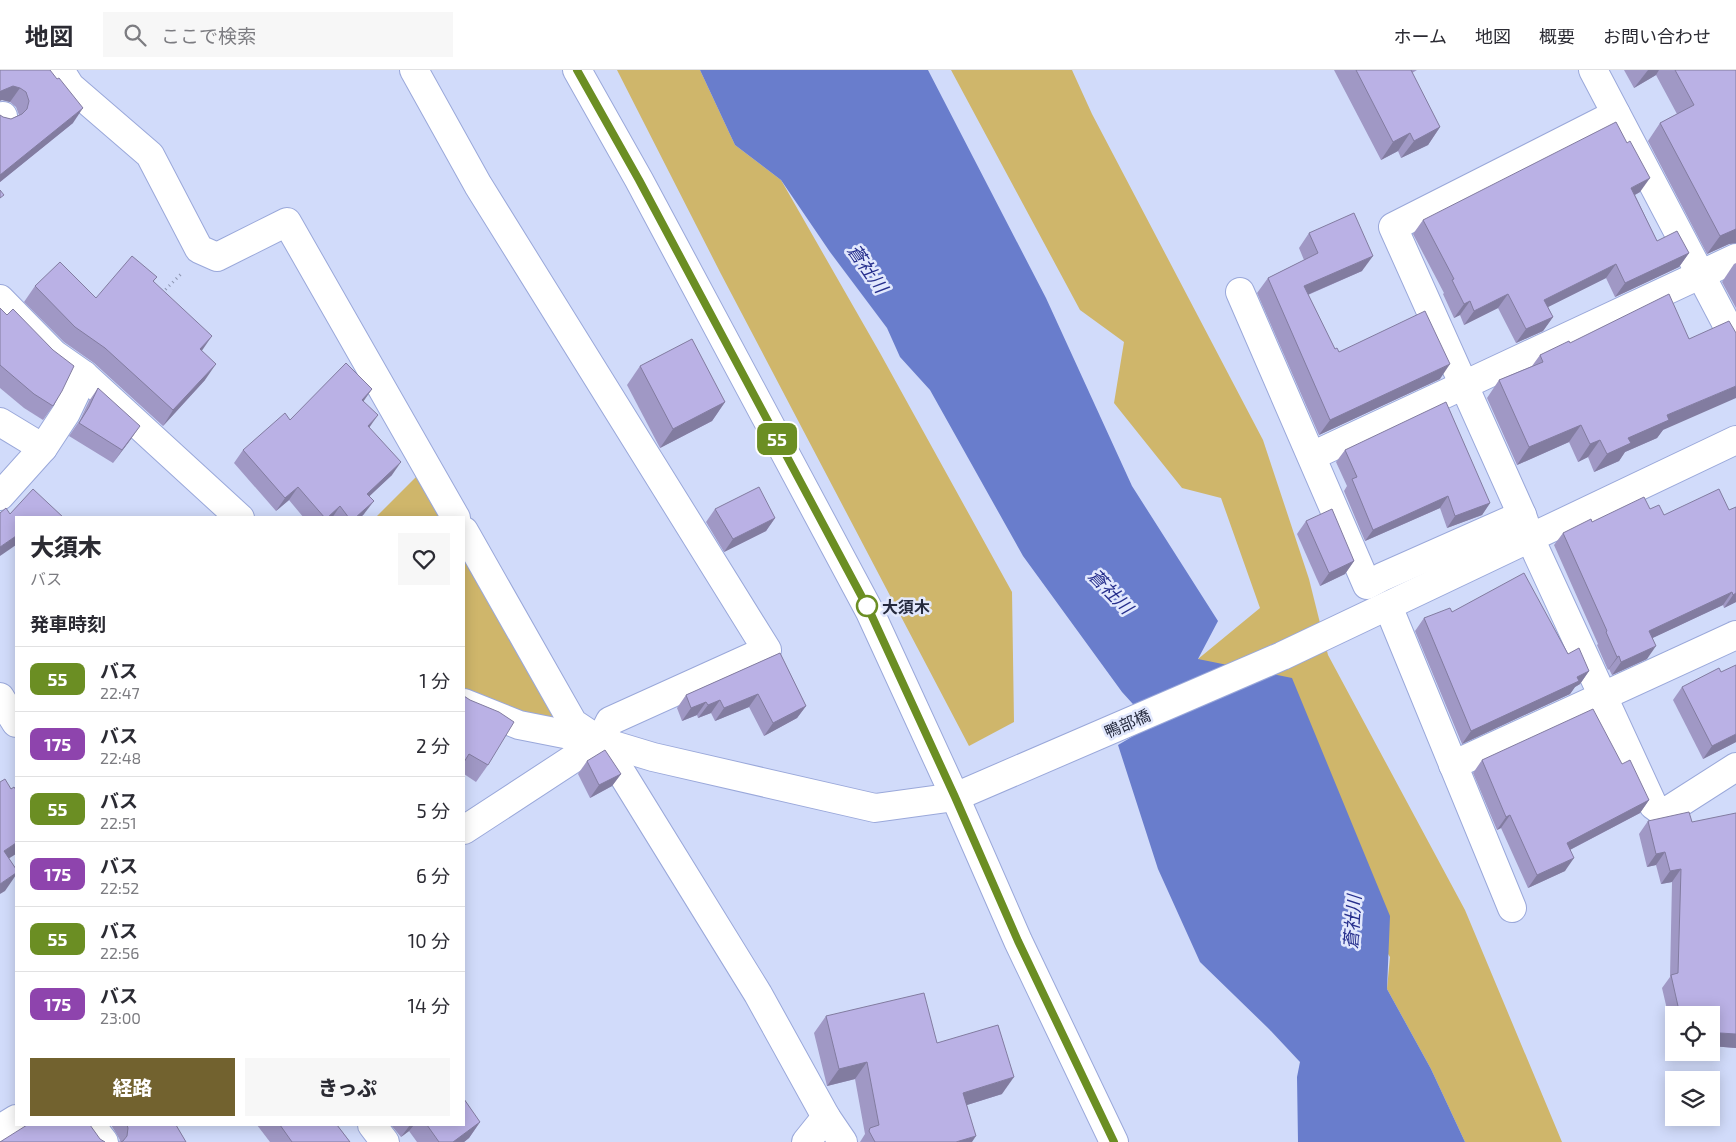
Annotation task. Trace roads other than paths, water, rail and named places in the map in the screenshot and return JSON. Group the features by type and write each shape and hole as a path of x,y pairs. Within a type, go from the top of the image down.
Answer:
{"main road":[{"path":"60,70 70,86 150,155 199,249 216,257 288,222 455,516"},
{"path":"414,70 478,185 767,650 610,721 600,741 465,829"},
{"path":"577,70 639,180 870,612 964,793 1018,941 1114,1142"},
{"path":"1593,70 1736,342"},
{"path":"1616,114 1393,227 1526,527 1653,806 1664,813 1736,767"},
{"path":"1312,456 1736,258"},
{"path":"1240,292 1368,585 1382,577 1526,527 1736,440"},
{"path":"0,299 54,354 84,375 238,516"},
{"path":"0,496 43,448 66,413 84,375"},
{"path":"0,422 43,448"},
{"name":"鴨部橋","path":"600,741 653,757 875,808 964,793 1282,656 1388,606 1526,527"},
{"path":"465,533 573,724 600,741 621,772 758,994 826,1117 843,1142"},
{"path":"1388,606 1512,908"},
{"path":"1453,764 1736,635"},
{"path":"0,697 15,721"},
{"path":"465,702 519,725 600,741"},
{"path":"806,1142 826,1117"},
{"path":"0,1129 15,1120"},
{"path":"92,1126 104,1142"},
{"path":"373,1126 385,1142"}],"water":[{"name":"蒼社川","path":"700,70 928,70 1046,298 1132,486 1218,621 1198,659 1292,678 1390,916 1387,989 1431,1069 1465,1142 1298,1142 1297,1077 1300,1062 1200,962 1158,869 1118,745 1152,725 1122,692 1023,556 930,390 900,357 887,328 830,252 781,180 735,145"}],"place":[{"name":"大須木","path":"867,606"}]}
